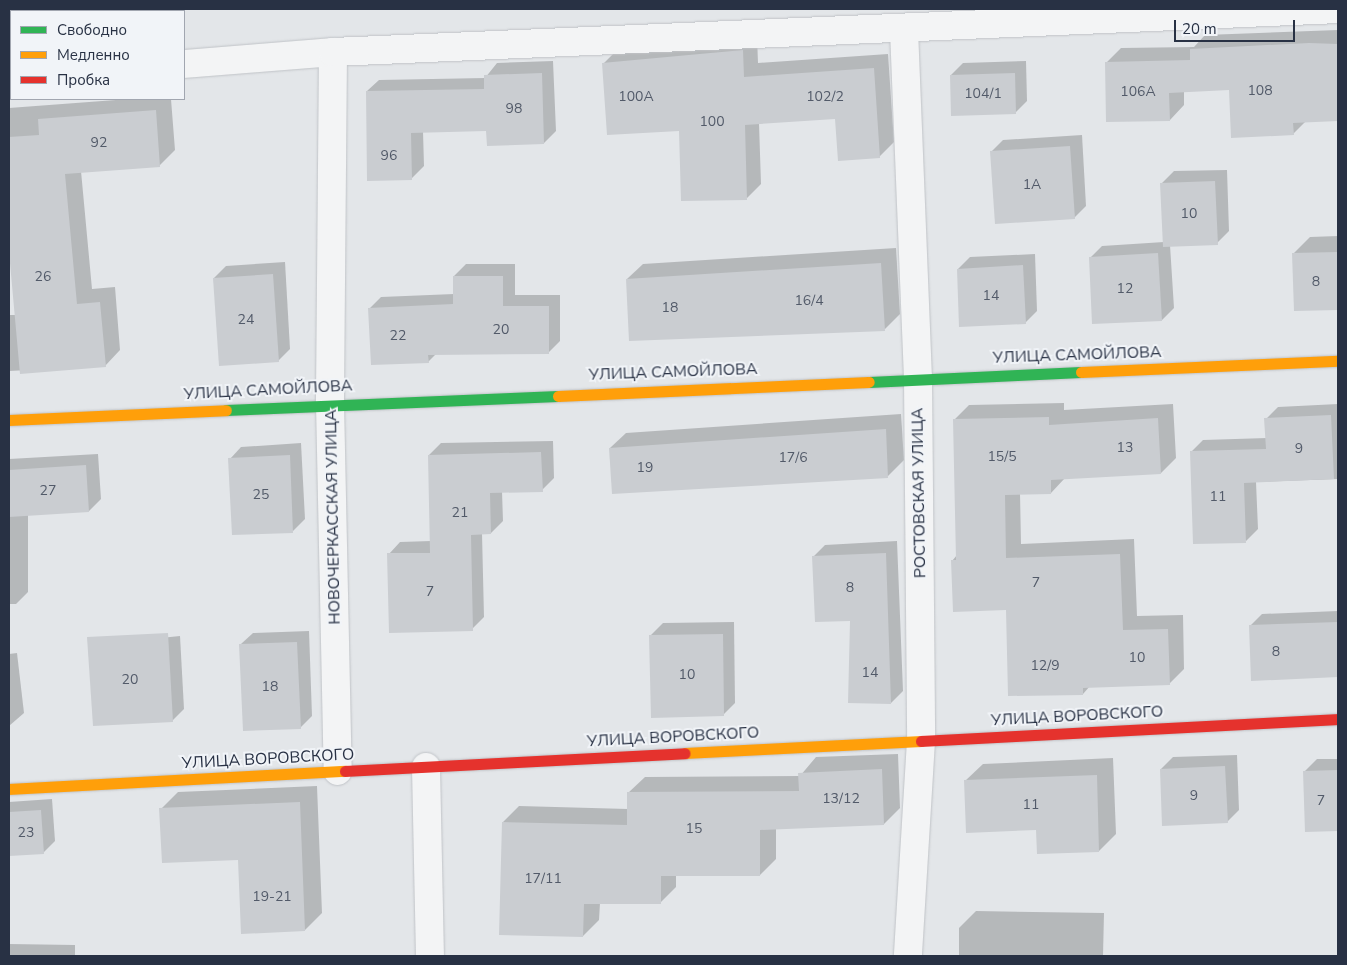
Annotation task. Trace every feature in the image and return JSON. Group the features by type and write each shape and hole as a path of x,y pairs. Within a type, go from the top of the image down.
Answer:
{"street":[{"path":"185,64 333,52 904,30 1338,9"},
{"name":"РОСТОВСКАЯ УЛИЦА","path":"904,30 918,378 921,741 908,956"},
{"name":"НОВОЧЕРКАССКАЯ УЛИЦА","path":"333,52 330,403 338,772"},
{"name":"УЛИЦА САМОЙЛОВА","path":"9,420 330,403 1338,361"},
{"name":"УЛИЦА ВОРОВСКОГО","path":"9,788 1338,719"},
{"path":"426,767 430,956"}],"building":[{"path":"1309,43 1338,44 1338,121 1293,123 1294,135 1231,138 1229,90 1169,93 1170,121 1106,122 1105,62 1190,60 1190,49"},
{"path":"743,50 744,77 874,68 880,158 838,161 835,119 745,125 747,200 681,201 679,131 607,135 602,63"},
{"path":"542,73 544,144 487,146 486,131 411,133 412,180 367,181 366,91 484,89 484,75"},
{"path":"1015,73 1016,114 951,116 950,75"},
{"path":"156,110 160,167 65,174 77,304 100,302 106,367 20,374 9,252 9,137 39,135 38,119"},
{"path":"1070,146 1075,219 995,224 990,151"},
{"path":"1215,181 1218,245 1163,247 1160,183"},
{"path":"1338,252 1338,310 1294,311 1292,253"},
{"path":"1158,253 1162,321 1092,324 1089,257"},
{"path":"881,263 885,331 629,341 626,279"},
{"path":"1023,265 1026,324 959,327 957,269"},
{"path":"273,274 279,362 219,366 213,278"},
{"path":"453,276 503,276 503,306 549,306 549,354 428,355 429,363 371,365 368,308 453,304"},
{"path":"1331,415 1334,479 1244,483 1246,543 1193,544 1190,451 1266,449 1264,418"},
{"path":"1049,417 1049,425 1158,418 1161,474 1051,480 1051,494 1005,495 1006,558 1120,554 1123,630 1168,629 1170,685 1083,688 1083,695 1008,696 1006,610 953,612 951,560 956,560 953,419"},
{"path":"886,429 888,478 612,494 609,448"},
{"path":"541,452 543,492 490,493 491,534 471,535 473,631 389,633 387,553 430,553 428,455"},
{"path":"290,455 293,533 232,535 228,458"},
{"path":"86,465 89,512 9,517 9,470"},
{"path":"886,553 891,704 848,703 850,621 815,622 812,556"},
{"path":"1338,622 1338,677 1251,681 1249,625"},
{"path":"168,633 173,722 93,726 87,637"},
{"path":"723,634 724,716 651,718 649,635"},
{"path":"297,642 301,729 243,731 239,644"},
{"path":"1225,766 1228,823 1162,826 1160,769"},
{"path":"882,769 884,825 760,830 760,876 661,876 661,904 584,904 583,937 499,935 502,822 627,825 627,792 799,791 798,773"},
{"path":"1338,770 1338,831 1305,832 1303,771"},
{"path":"1097,775 1099,852 1037,854 1036,830 966,833 964,780"},
{"path":"300,802 305,931 241,934 238,860 162,863 159,808"},
{"path":"41,810 44,854 9,856 9,812"}],"traffic: fast":[{"path":"869,382 1081,372"},
{"path":"226,410 558,396"}],"traffic: slow":[{"path":"1081,372 1338,361"},
{"path":"558,396 869,382"},
{"path":"9,420 226,410"},
{"path":"685,753 921,741"},
{"path":"9,789 345,771"}],"traffic: jam":[{"path":"921,741 1338,719"},
{"path":"345,771 685,753"}]}
